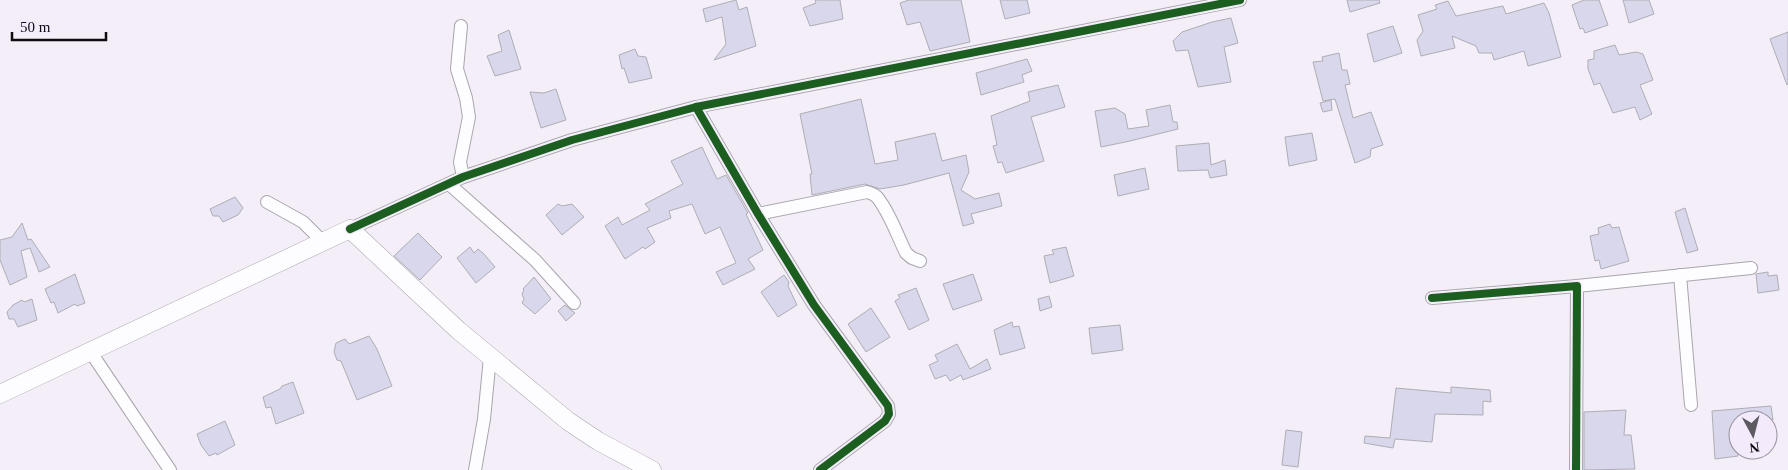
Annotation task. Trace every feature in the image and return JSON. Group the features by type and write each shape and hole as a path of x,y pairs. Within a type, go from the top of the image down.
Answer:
{"main road":[{"path":"0,394 350,228 458,330 568,421 630,465 652,470"}],"street":[{"path":"350,228 463,177 572,140 696,108 1240,0"},
{"path":"461,26 457,69 466,98 469,117 460,162 463,177"},
{"path":"696,108 814,305 889,410 888,418 885,421 820,470"},
{"path":"449,184 535,260 574,303"},
{"path":"758,214 867,192 872,193 885,210 906,254 920,261"},
{"path":"267,202 303,222 323,242"},
{"path":"1432,298 1577,286 1751,268"},
{"path":"1680,275 1691,405"},
{"path":"1576,470 1577,286"},
{"path":"90,351 170,470"},
{"path":"475,470 485,411 490,357"}],"building":[{"path":"736,0 739,10 747,7 756,46 714,60 726,44 722,17 706,22 703,9"},
{"path":"815,0 840,0 843,19 810,26 803,8 816,3"},
{"path":"909,0 961,0 970,42 930,51 920,22 907,25 900,3"},
{"path":"1000,0 1027,0 1030,13 1005,19"},
{"path":"1347,0 1379,0 1380,3 1350,12"},
{"path":"1584,0 1599,0 1608,25 1585,33 1583,28 1580,29 1572,5"},
{"path":"1623,0 1649,0 1654,14 1629,23"},
{"path":"1448,1 1456,16 1503,6 1506,14 1544,3 1549,13 1561,57 1528,66 1524,51 1494,60 1492,53 1479,53 1476,46 1452,36 1455,48 1421,56 1417,40 1423,31 1418,15 1437,9 1435,5"},
{"path":"1231,18 1238,43 1224,47 1231,82 1198,87 1188,50 1176,51 1173,41 1182,32"},
{"path":"1393,26 1402,53 1374,62 1367,34"},
{"path":"509,30 521,69 495,76 487,56 502,51 498,35"},
{"path":"1788,32 1788,84 1787,85 1770,39"},
{"path":"1615,45 1619,55 1636,52 1643,54 1653,80 1640,85 1652,114 1640,120 1635,107 1613,113 1600,83 1594,85 1588,69 1588,60 1594,59 1594,51"},
{"path":"635,49 638,56 646,57 652,78 629,83 624,68 622,69 619,55"},
{"path":"1339,53 1342,70 1347,70 1350,84 1345,85 1353,118 1371,112 1383,145 1371,149 1370,157 1355,163 1335,99 1323,101 1313,62 1323,61 1322,57"},
{"path":"1027,59 1032,71 1022,75 1024,82 981,95 976,73"},
{"path":"1058,85 1065,107 1031,117 1044,161 1006,173 1002,162 998,163 993,146 997,145 991,116 1030,101 1028,92"},
{"path":"556,89 566,120 541,128 530,92 544,93"},
{"path":"861,99 875,164 898,160 895,142 935,133 942,161 966,155 969,172 961,190 975,199 999,193 1002,206 971,214 974,223 963,226 949,173 904,185 880,189 865,184 812,195 810,174 812,174 800,114"},
{"path":"1331,100 1332,110 1323,112 1320,103"},
{"path":"1170,105 1173,122 1177,122 1178,129 1101,147 1095,111 1115,108 1125,114 1128,129 1149,126 1146,110"},
{"path":"1312,133 1317,160 1289,166 1285,137"},
{"path":"1209,143 1211,165 1225,160 1227,175 1210,178 1208,170 1178,171 1176,146"},
{"path":"702,147 717,179 726,175 748,213 746,214 763,250 748,259 755,269 723,285 716,272 736,263 720,227 705,234 692,204 669,211 671,218 647,228 655,242 645,249 643,247 625,259 605,226 618,217 622,225 650,210 645,204 683,184 671,161"},
{"path":"1145,168 1149,189 1118,196 1114,175"},
{"path":"235,197 243,208 238,215 223,222 219,216 213,216 210,209"},
{"path":"558,204 562,206 572,204 584,217 562,235 546,215"},
{"path":"1685,208 1698,250 1687,253 1675,212"},
{"path":"22,223 28,240 31,239 50,267 39,272 30,248 21,251 27,277 10,285 0,260 0,240 12,237"},
{"path":"1610,224 1612,228 1619,227 1629,261 1601,269 1599,260 1595,261 1590,236 1599,234 1598,228"},
{"path":"418,233 442,257 420,280 394,256"},
{"path":"470,247 474,253 478,249 495,267 476,283 457,258"},
{"path":"1066,247 1074,276 1050,283 1044,256 1054,254 1052,250"},
{"path":"1768,272 1768,276 1777,275 1779,290 1758,293 1756,274"},
{"path":"75,274 85,303 77,306 75,304 58,313 54,302 51,303 45,289"},
{"path":"973,274 982,300 953,310 943,284"},
{"path":"784,275 789,282 788,286 797,305 778,317 761,292"},
{"path":"534,277 551,299 535,314 522,303 524,299 523,289"},
{"path":"916,288 929,320 909,330 895,301 900,298 898,295"},
{"path":"1049,296 1052,307 1040,311 1038,299"},
{"path":"32,299 37,320 18,327 14,319 9,319 7,312 13,305 22,300 24,302"},
{"path":"565,305 575,313 566,321 558,311"},
{"path":"871,308 890,337 866,352 848,324"},
{"path":"1012,322 1013,327 1019,326 1025,348 1000,355 994,330"},
{"path":"1120,325 1123,350 1092,354 1089,328"},
{"path":"369,336 377,349 392,386 357,400 341,361 337,360 334,352 336,343 345,339 349,344"},
{"path":"957,344 970,369 987,359 991,369 963,380 961,375 950,381 946,375 935,379 929,365 938,361 935,355"},
{"path":"293,382 304,413 276,424 271,407 266,408 263,397"},
{"path":"1451,387 1490,390 1491,402 1483,401 1483,415 1435,414 1432,442 1395,439 1393,448 1364,443 1365,436 1390,438 1396,388 1451,393"},
{"path":"1771,406 1772,410 1728,410 1728,457 1715,459 1712,411"},
{"path":"1626,410 1624,435 1631,435 1635,469 1584,470 1584,412"},
{"path":"225,421 235,445 217,455 216,453 209,456 201,445 197,434"},
{"path":"1286,430 1302,432 1298,467 1282,465"}],"cycle path":[{"path":"350,229 463,177 572,140 696,107 1240,0"},
{"path":"696,107 758,214 814,305 888,406 889,414 885,421 820,470"},
{"path":"1432,298 1577,286 1576,470"}]}
